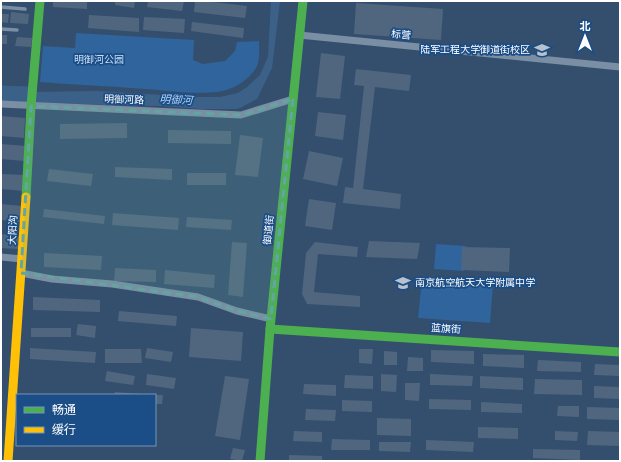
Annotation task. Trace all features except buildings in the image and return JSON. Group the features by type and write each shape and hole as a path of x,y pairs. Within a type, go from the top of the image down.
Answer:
{"street":[{"name":"大阳沟","path":"8,461 31,106 40,1"},
{"name":"御道街","path":"260,461 270,329 302,1"},
{"name":"标营","path":"299,35 620,67"},
{"name":"明御河路","path":"1,104 241,115 293,99"},
{"path":"1,257 22,259"},
{"path":"21,273 52,279 112,284 198,297 237,311 271,319"},
{"name":"蓝旗街","path":"270,329 620,352"}],"lane":[{"path":"1,7 25,9"},
{"path":"1,29 17,30"}],"highlighted area":[{"path":"293,99 271,319 237,311 198,297 21,273 31,106 241,115"}],"green space":[{"name":"明御河公园","path":"76,33 194,40 193,60 203,64 225,61 235,51 237,42 259,41 259,60 255,69 241,83 233,88 210,93 40,82 43,46 75,48"},
{"path":"436,244 466,246 464,271 434,269"},
{"path":"422,279 493,284 490,323 418,318"}],"water":[{"name":"明御河","path":"271,1 280,1 272,68 257,99 240,108 202,109 161,106 1,101 1,91 96,91 196,97 220,97 238,93 260,75 268,57"}],"waterway":[{"name":"明御河","path":"1,91 28,92"}],"traffic: fast":[{"path":"26,197 31,106 40,1"},
{"path":"260,461 270,329 303,1"},
{"path":"270,329 620,352"}],"traffic: slow":[{"path":"8,461 26,197"}],"place":[{"name":"陆军工程大学御道街校区","path":"542,50"},
{"name":"南京航空航天大学附属中学","path":"403,283"}]}
